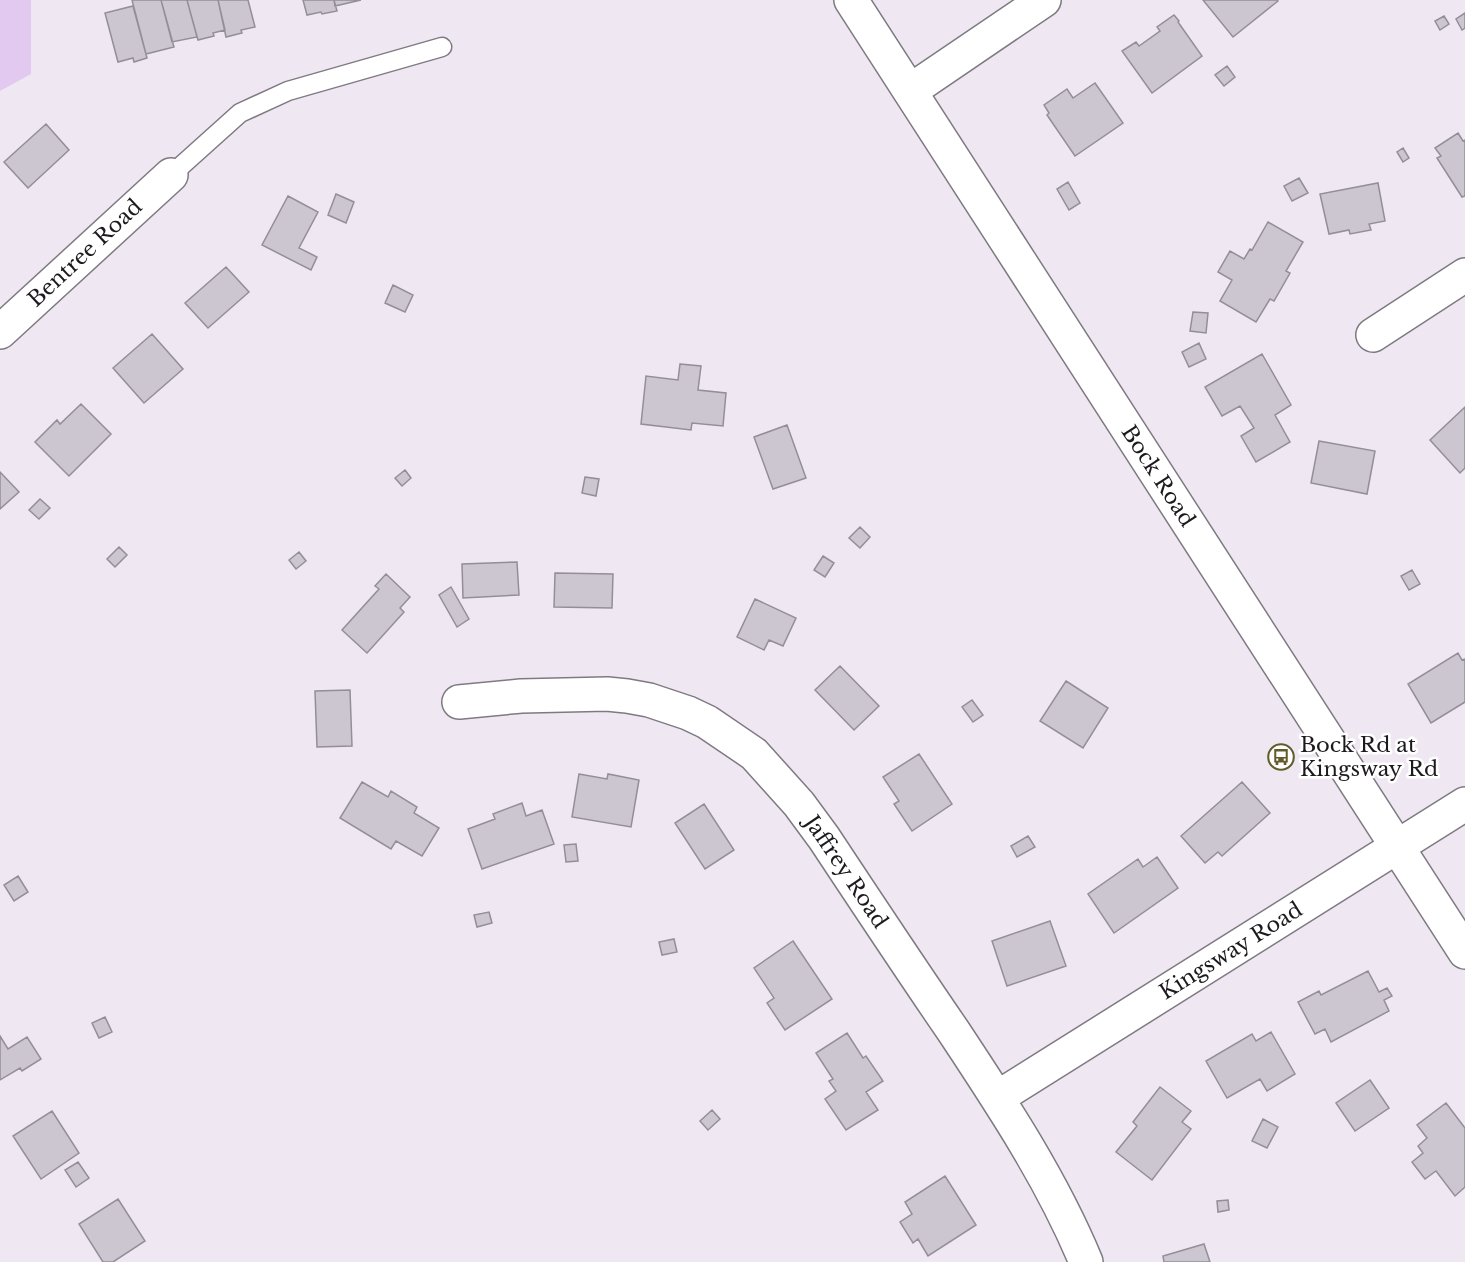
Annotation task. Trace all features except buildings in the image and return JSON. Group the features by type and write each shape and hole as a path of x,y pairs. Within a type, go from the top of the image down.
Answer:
{"street":[{"name":"Bock Road","path":"851,0 1465,952"},
{"path":"910,91 1044,0"},
{"name":"Bentree Road","path":"0,332 171,175"},
{"path":"1373,334 1465,275"},
{"name":"Jaffrey Road","path":"459,702 561,694 627,696 649,700 688,713 707,722 754,754 799,804 824,838 997,1098 1045,1177 1067,1218 1086,1262"},
{"name":"Kingsway Road","path":"997,1098 1465,804"}],"lane":[{"path":"171,175 240,113 288,91 442,47"}],"shaded area":[{"path":"0,0 31,0 31,74 0,91"}],"place":[{"name":"Bock Rd at Kingsway Rd","path":"1281,757"}]}
